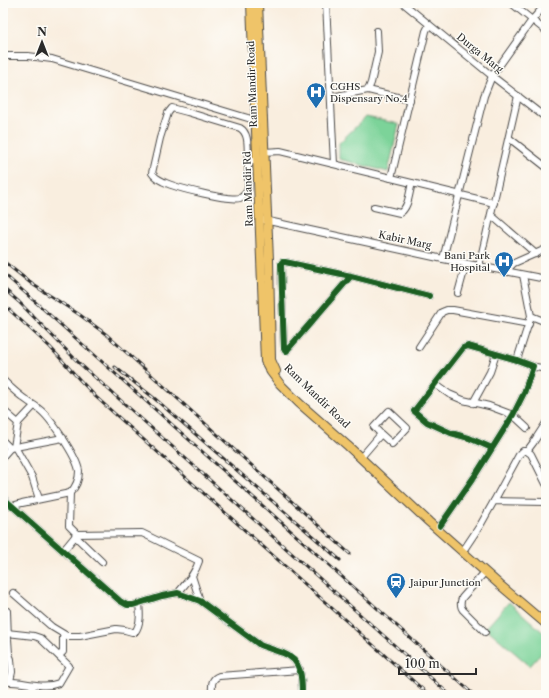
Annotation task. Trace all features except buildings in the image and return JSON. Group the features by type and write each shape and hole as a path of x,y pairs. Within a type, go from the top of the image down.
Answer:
{"main road":[{"name":"Ram Mandir Rd","path":"251,3 260,121 257,160 264,220 266,273 265,361 271,372"},
{"name":"Ram Mandir Road","path":"258,3 260,121 264,152 264,220"},
{"name":"Ram Mandir Road","path":"266,273 271,360 276,372 292,390 440,526 546,619"},
{"name":"Ram Mandir Road","path":"271,372 280,384 300,403 429,522 546,624"}],"street":[{"path":"326,3 334,164"},
{"name":"Durga Marg","path":"402,3 546,118"},
{"path":"511,3 546,31"},
{"path":"443,259 484,96 492,76 532,20 546,4"},
{"path":"391,178 426,31 429,25"},
{"path":"368,90 372,83 378,52 377,31"},
{"path":"3,56 28,56 52,59 260,121"},
{"path":"331,97 368,90 410,100"},
{"path":"479,266 518,96"},
{"path":"172,108 240,128 244,131 247,139 248,160 248,189 246,193 240,197 232,199 203,194 166,183 154,176 152,173 160,138 168,113 172,108"},
{"path":"509,138 546,167"},
{"path":"264,152 280,151 494,203"},
{"path":"248,160 257,160"},
{"path":"374,207 400,213 402,212 405,209 412,183"},
{"path":"491,215 536,254"},
{"name":"Kabir Marg","path":"264,220 546,280"},
{"path":"508,272 514,263 546,249"},
{"path":"351,276 286,351 284,349 281,273 281,263 283,261 351,276 429,296"},
{"path":"458,293 466,264"},
{"path":"266,273 281,273"},
{"path":"517,360 531,316 524,275"},
{"path":"419,347 442,312 447,310 529,324"},
{"path":"531,316 546,322"},
{"path":"492,448 469,438 451,433 427,422 414,411 463,348 468,346 517,360 531,366 546,369"},
{"path":"473,403 490,372 496,354"},
{"path":"440,526 476,474 513,415 524,393 533,366 531,366"},
{"path":"3,380 16,393 44,413 63,438 77,462 79,472 77,482 74,489 70,493 12,506"},
{"path":"435,384 449,394 463,400 489,406 513,415 528,428"},
{"path":"13,447 18,423 34,406"},
{"path":"3,410 18,423"},
{"path":"389,411 407,428 392,444 381,434 374,427 389,411"},
{"path":"465,548 494,502 519,455 523,451 527,451 534,443 546,423"},
{"path":"363,455 381,434"},
{"path":"3,456 13,447 63,438"},
{"path":"3,441 13,447 32,477 39,499"},
{"path":"527,451 532,454 546,484"},
{"path":"70,493 69,526 102,562"},
{"path":"3,498 120,601 127,605 132,606 162,596 178,593 200,601 260,645 285,653 294,660 300,670 302,678 302,695"},
{"path":"494,502 546,502"},
{"path":"63,551 76,535 142,533 198,561 192,576 178,593"},
{"path":"485,572 462,598 461,606 463,610 485,632"},
{"path":"192,576 200,601"},
{"path":"13,592 52,627 67,636 80,636 116,629 135,632 140,617 139,604"},
{"path":"7,611 9,654 11,658 12,672 10,681"},
{"path":"3,682 10,681 32,685 52,686 60,683 69,666 40,638 8,633"},
{"path":"59,656 63,652 63,638"},
{"path":"212,695 212,684 215,677 300,670"},
{"path":"32,685 34,695"}],"green space":[{"path":"366,117 399,124 388,172 339,159 339,143"},
{"path":"509,602 546,635 546,648 530,666 486,628"}],"railway":[{"path":"3,261 32,284 80,315 107,335 350,554"},
{"path":"3,273 474,695"},
{"path":"3,288 19,302 80,364 450,695"},
{"path":"3,304 50,347 96,397 429,695"},
{"path":"115,367 154,398 340,560"}],"cycle path":[{"path":"351,276 287,351 285,351 282,262 351,276 429,296"},
{"path":"440,526 476,474 513,415 524,393 533,366 468,346 463,348 414,411 427,422 451,433 469,438 492,448"},
{"path":"3,498 120,601 127,605 133,605 162,596 178,593 200,601 260,645 289,656 294,660 300,670 302,695"}],"place":[{"name":"CGHS Dispensary No.4","path":"316,109"},
{"name":"Bani Park Hospital","path":"504,278"},
{"name":"Jaipur Junction","path":"396,599"}]}
